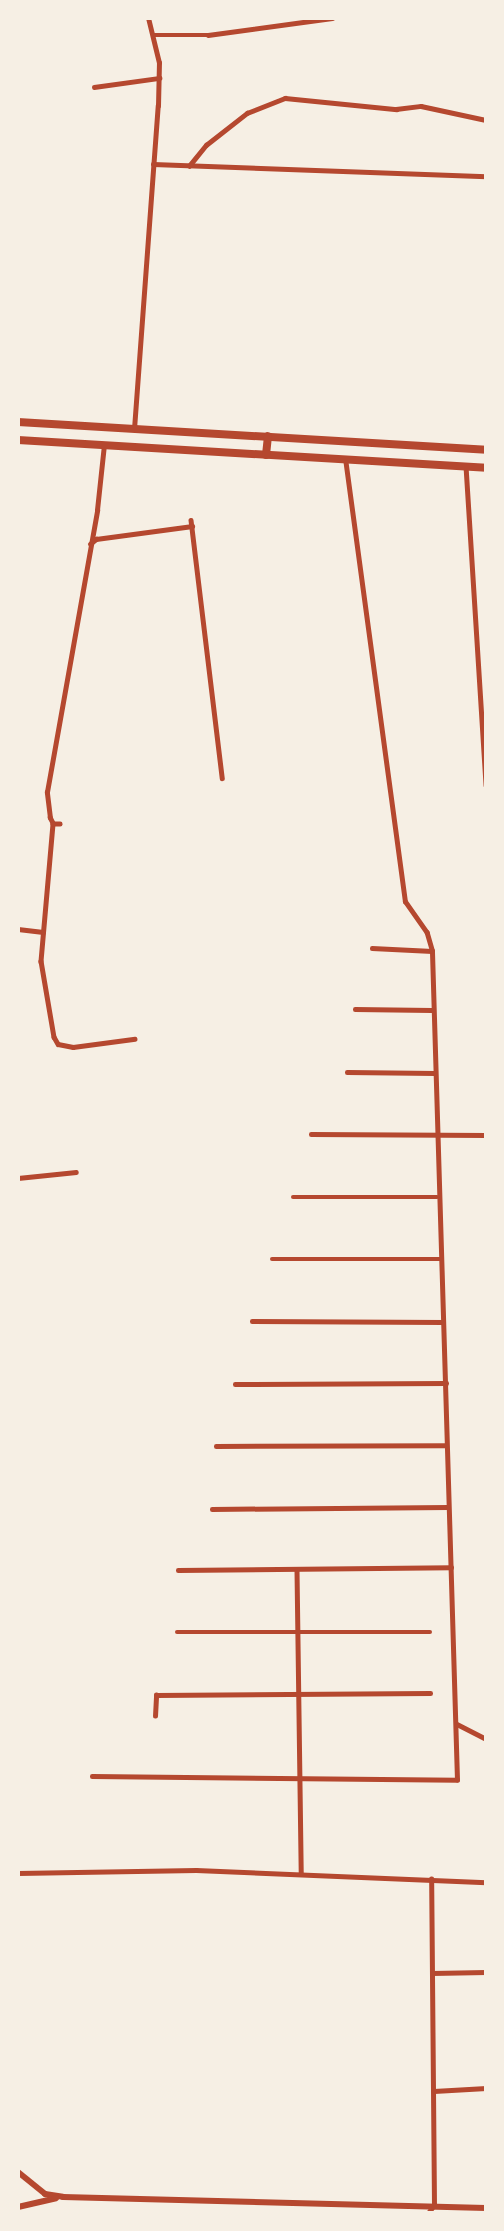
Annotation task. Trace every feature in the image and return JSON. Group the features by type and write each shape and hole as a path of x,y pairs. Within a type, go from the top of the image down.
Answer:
{"highway":[{"path":"18,422 486,450"},
{"path":"266,455 268,436"},
{"path":"18,440 486,468"}],"street":[{"path":"134,429 159,78 154,35 148,18"},
{"path":"154,35 208,35 332,18"},
{"path":"94,87 159,78"},
{"path":"189,166 206,145 247,113 285,98 396,109 421,106 486,120"},
{"path":"153,164 486,176"},
{"path":"104,445 90,544 47,792 53,824 41,961 58,1044 73,1047 134,1039"},
{"path":"92,1776 457,1780 458,1724 431,1010 432,951 427,933 405,902 345,460"},
{"path":"466,466 486,785"},
{"path":"191,520 222,778"},
{"path":"90,544 96,539 192,526"},
{"path":"53,824 60,824"},
{"path":"18,929 43,932"},
{"path":"372,948 432,951"},
{"path":"355,1009 431,1010"},
{"path":"347,1072 435,1073"},
{"path":"311,1134 486,1135"},
{"path":"18,1178 76,1172"},
{"path":"293,1197 437,1197"},
{"path":"273,1259 440,1259"},
{"path":"252,1321 443,1322"},
{"path":"235,1384 446,1383"},
{"path":"216,1446 446,1445"},
{"path":"212,1509 448,1507"},
{"path":"178,1570 451,1567"},
{"path":"297,1570 301,1874"},
{"path":"177,1632 430,1632"},
{"path":"155,1716 156,1695 430,1693"},
{"path":"458,1724 486,1739"},
{"path":"18,1873 196,1870 486,1882"},
{"path":"428,2213 434,2205 431,1879"},
{"path":"432,1973 486,1972"},
{"path":"434,2091 486,2088"},
{"path":"18,2172 45,2194 63,2197 486,2208"},
{"path":"18,2207 63,2197"}]}
